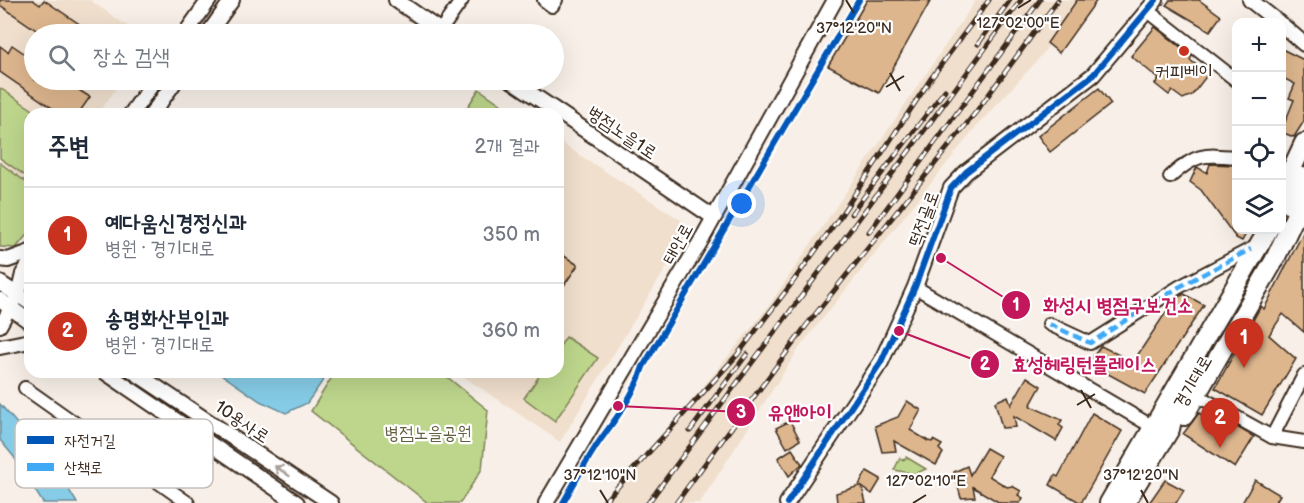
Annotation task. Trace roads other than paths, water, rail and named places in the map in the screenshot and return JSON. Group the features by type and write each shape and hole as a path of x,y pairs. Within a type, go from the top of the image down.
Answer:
{"main road":[{"path":"1286,180 1304,143"},
{"path":"1286,193 1304,158"},
{"path":"1286,213 1304,177"},
{"path":"1162,422 1179,423 1198,396 1274,261 1304,197"},
{"name":"경기대로","path":"1109,503 1162,422 1183,365 1260,234"},
{"name":"경기대로","path":"1125,503 1171,400 1266,234"},
{"name":"경기대로","path":"1162,422 1172,420 1257,274 1276,234"}],"street":[{"path":"192,24 209,0"},
{"path":"215,24 232,0"},
{"path":"396,0 430,24"},
{"path":"448,24 462,0"},
{"path":"544,0 552,6 556,0"},
{"name":"태안로","path":"546,503 702,239 835,0"},
{"path":"1250,0 1273,18"},
{"path":"1152,5 1232,76"},
{"name":"떡전골로","path":"787,503 881,362 915,287 951,188 966,172 1093,75 1152,5"},
{"path":"1286,30 1304,44"},
{"path":"135,108 148,90"},
{"path":"156,108 169,90"},
{"name":"병점노을1로","path":"526,90 552,108"},
{"name":"병점노을1로","path":"564,116 713,217"},
{"path":"1170,177 1190,159 1206,155 1232,157"},
{"path":"1048,324 1090,343 1179,287 1251,249"},
{"path":"0,259 8,260 24,254"},
{"path":"18,295 24,272"},
{"path":"0,283 24,299"},
{"path":"915,287 1162,422"},
{"path":"0,326 5,304 24,290"},
{"path":"5,304 24,318"},
{"path":"0,347 24,342"},
{"path":"1272,437 1304,375"},
{"name":"10용사로","path":"114,378 175,419"},
{"name":"10용사로","path":"143,378 205,419"},
{"path":"25,388 69,419"},
{"path":"1198,396 1272,437 1304,442"},
{"name":"10용사로","path":"213,425 331,503"},
{"name":"10용사로","path":"213,445 297,503"},
{"path":"167,488 188,503"}],"water":[{"path":"227,378 325,378 307,403 286,413 260,401"},
{"path":"0,404 15,421 15,459 0,440"},
{"path":"34,488 68,488 77,503 43,503"}],"railway":[{"path":"603,503 738,354 839,218 932,77 989,0"},
{"path":"978,44 1010,0"},
{"path":"648,503 1021,0"},
{"path":"869,232 1040,0"},
{"path":"676,503 806,326 976,112 1058,0"},
{"path":"851,214 945,90"},
{"path":"690,431 747,354"}],"place":[{"name":"커피베이","path":"1184,51"},
{"name":"화성시 병점구보건소","path":"941,258"},
{"name":"효성헤링턴플레이스","path":"899,331"},
{"name":"예다움신경정신과","path":"1244,368"},
{"name":"유앤아이","path":"618,406"},
{"name":"송명화산부인과","path":"1220,448"}],"park label":[{"name":"병점노을공원","path":"428,433"}]}
